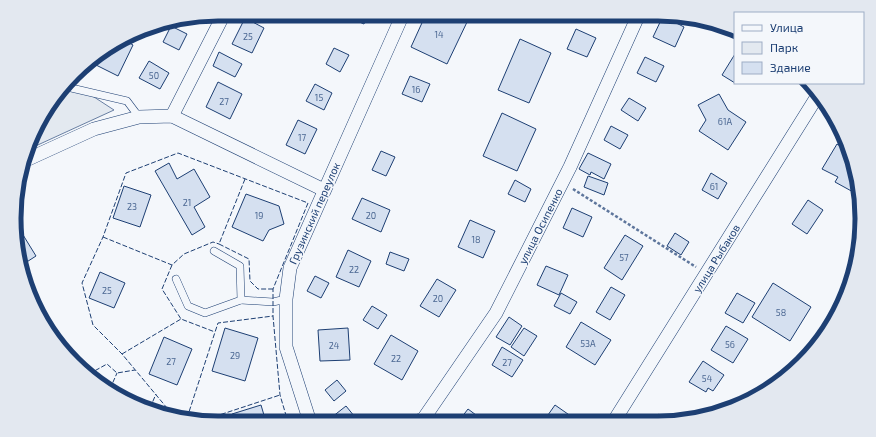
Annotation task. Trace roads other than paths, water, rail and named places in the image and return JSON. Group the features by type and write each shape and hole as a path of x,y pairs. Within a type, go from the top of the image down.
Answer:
{"street":[{"path":"172,116 220,21"},
{"name":"Грузинский переулок","path":"308,416 286,347 286,299 290,268 400,21"},
{"name":"улица Осипенко","path":"425,416 496,314 574,160 636,21"},
{"name":"улица Рыбаков","path":"618,416 815,100"},
{"path":"30,158 94,129 139,117 172,116 324,190"}],"lane":[{"path":"70,88 127,101 139,117"},
{"path":"214,251 240,266 241,300"},
{"path":"176,279 188,306 205,313 241,300 273,302 286,299"}]}
